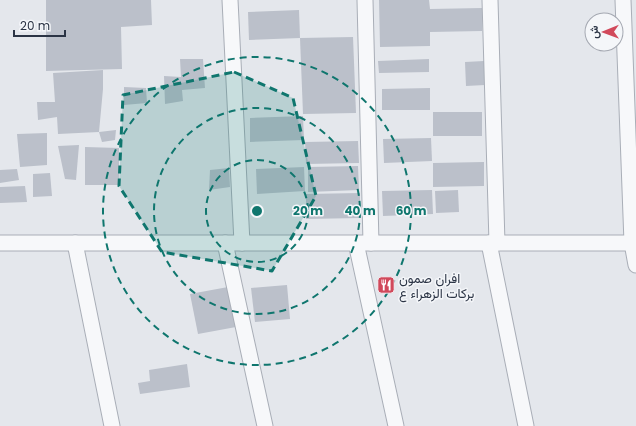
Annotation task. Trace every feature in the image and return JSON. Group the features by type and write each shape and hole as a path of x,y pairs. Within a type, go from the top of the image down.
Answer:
{"street":[{"path":"230,0 242,243"},
{"path":"365,0 364,243 396,426"},
{"path":"490,0 493,243 526,426"},
{"path":"623,0 636,265"},
{"path":"0,243 634,242"},
{"path":"75,243 112,426"},
{"path":"225,243 265,426"}],"highlighted area":[{"path":"234,72 293,98 316,196 272,271 162,252 119,186 123,95"}],"building":[{"path":"46,0 151,0 152,25 121,27 122,69 46,71"},
{"path":"379,0 429,0 430,9 482,8 482,31 430,32 430,46 380,47"},
{"path":"299,10 300,38 249,40 248,12"},
{"path":"353,37 356,113 303,114 300,38"},
{"path":"180,59 203,59 205,88 182,90 183,101 165,104 164,76 181,77"},
{"path":"429,59 429,72 379,73 378,61"},
{"path":"484,61 485,85 466,86 465,62"},
{"path":"103,70 103,89 99,132 58,134 57,117 38,120 37,102 55,102 53,73"},
{"path":"124,87 146,88 147,103 124,105"},
{"path":"430,88 430,110 382,110 382,89"},
{"path":"433,112 482,112 482,136 433,136"},
{"path":"303,116 304,140 250,142 250,118"},
{"path":"116,130 115,140 102,142 99,132"},
{"path":"47,133 47,165 20,167 17,134"},
{"path":"431,138 432,161 384,163 383,139"},
{"path":"358,141 359,163 306,164 305,142"},
{"path":"79,145 76,180 65,179 58,146"},
{"path":"85,147 119,148 119,185 85,185"},
{"path":"484,162 484,186 433,187 433,163"},
{"path":"358,166 359,190 308,192 308,167"},
{"path":"304,167 305,191 257,194 256,169"},
{"path":"229,168 230,187 209,190 210,170"},
{"path":"17,169 19,180 0,183 0,170"},
{"path":"50,173 52,196 33,197 33,174"},
{"path":"25,186 27,202 0,203 0,187"},
{"path":"432,190 433,214 383,216 382,191"},
{"path":"458,190 459,212 436,213 435,191"},
{"path":"360,193 360,218 306,219 306,194"},
{"path":"287,285 290,319 255,322 251,288"},
{"path":"228,287 236,327 198,334 190,294"},
{"path":"187,364 190,387 140,394 138,383 150,381 149,370"}],"place":[{"name":"افران صمون بركات الزهراء ع","path":"386,285"}]}
